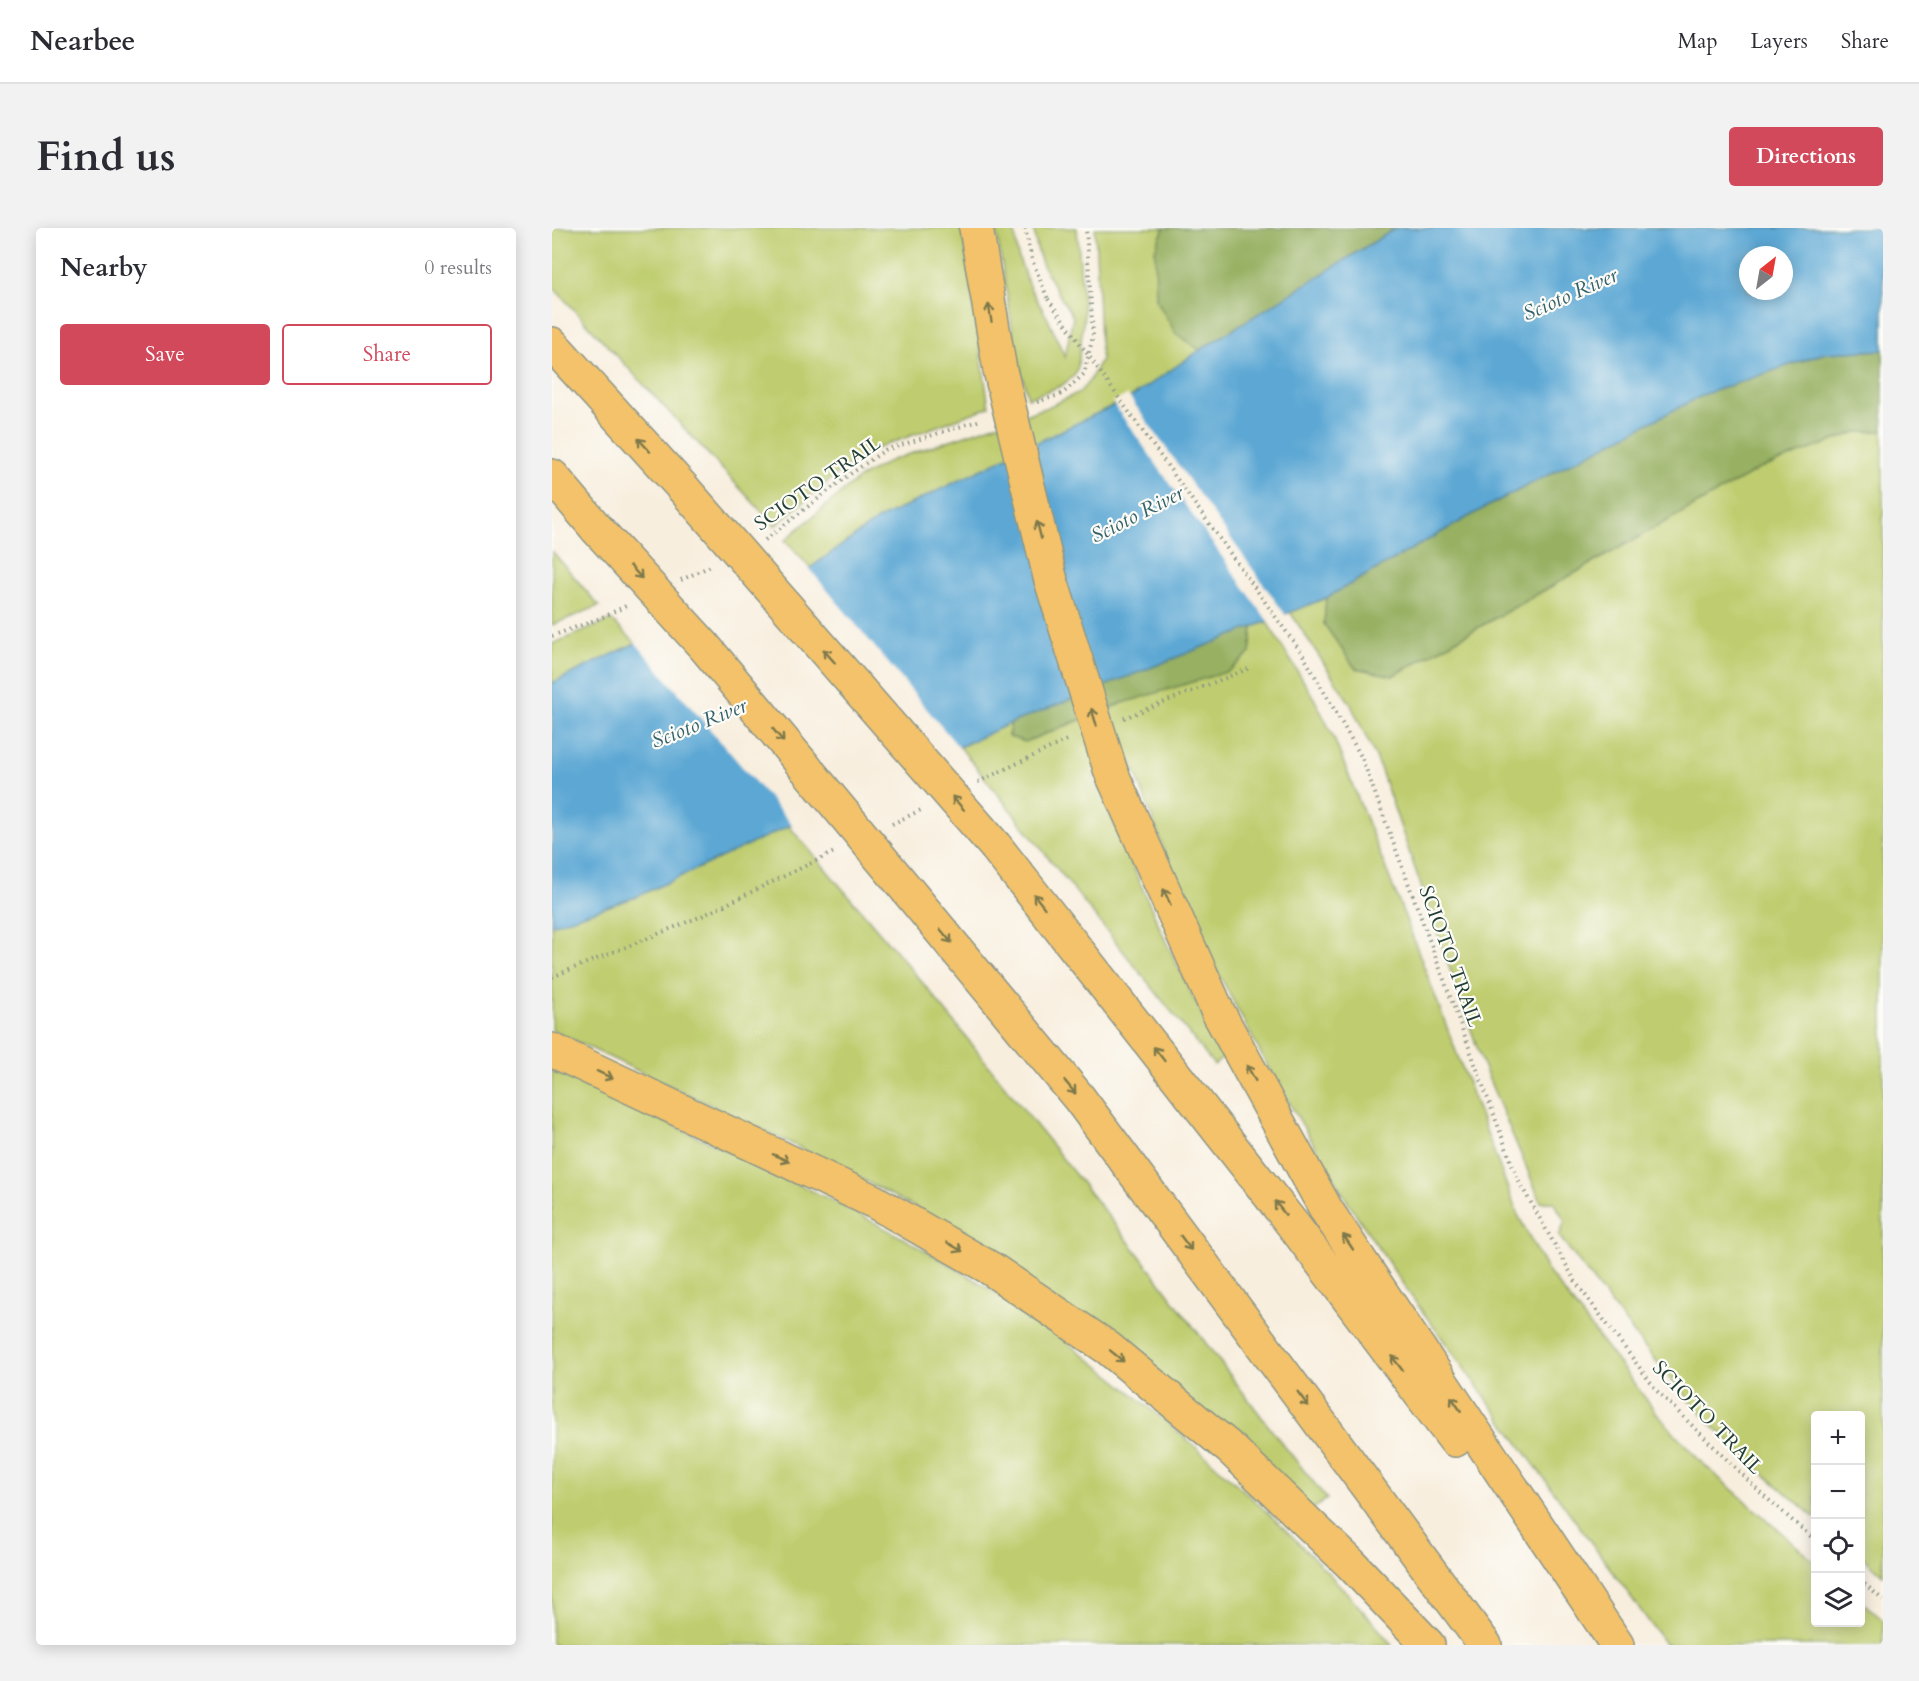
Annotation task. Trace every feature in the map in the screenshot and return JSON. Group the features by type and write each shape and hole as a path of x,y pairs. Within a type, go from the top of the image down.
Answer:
{"highway":[{"path":"976,228 1000,370 1050,577 1111,772 1218,1012 1327,1211 1617,1645"},
{"path":"552,344 683,488 996,847 1297,1230 1609,1645"},
{"path":"552,476 704,646 1079,1098 1485,1645"},
{"path":"552,1050 875,1202 1000,1274 1108,1348 1231,1449 1351,1564 1428,1645"}],"path":[{"name":"SCIOTO TRAIL","path":"1025,228 1032,260 1048,299 1303,655 1362,758 1518,1180 1577,1284 1658,1391 1762,1494 1811,1537"},
{"path":"1029,405 1062,394 1084,374 1093,336 1086,228"},
{"name":"SCIOTO TRAIL","path":"764,541 846,477 885,450 984,419"},
{"path":"671,585 722,560"},
{"path":"552,636 629,604"},
{"path":"1116,721 1248,669"},
{"path":"976,783 1072,738"},
{"path":"881,829 924,808"},
{"path":"552,977 702,916 839,849"},
{"path":"1865,1584 1883,1600"}],"green space":[{"path":"552,228 962,228 989,407 875,449 844,468 775,526 552,286"},
{"path":"996,228 1014,228 1018,256 1029,286 1048,319 1065,357 1073,317 1042,264 1034,228 1077,228 1084,316 1078,366 1075,375 1061,386 1028,398 1015,346"},
{"path":"1095,228 1164,228 1155,250 1176,334 1200,350 1133,396 877,520 810,568 785,540 859,478 892,460 1048,407 1080,392 1090,380 1101,359"},
{"path":"1164,228 1396,228 1200,350 1176,334 1156,299 1155,250"},
{"path":"1883,350 1883,431 1856,432 1759,469 1392,676 1355,668 1324,624 1326,598 1484,508 1705,394 1825,353"},
{"path":"1883,431 1883,1575 1865,1559 1865,1411 1811,1411 1811,1515 1744,1456 1703,1415 1647,1350 1559,1236 1565,1221 1554,1202 1541,1202 1485,1070 1378,762 1350,703 1290,612 1326,598 1324,624 1393,676 1759,469 1856,432"},
{"path":"552,551 599,606 552,625"},
{"path":"611,620 636,643 552,683 552,644"},
{"path":"1267,622 1314,698 1333,736 1409,927 1517,1213 1547,1270 1659,1416 1702,1463 1811,1558 1811,1627 1865,1627 1865,1604 1883,1620 1883,1645 1666,1645 1409,1293 1349,1204 1268,1067 1213,963 1174,876 1131,761 1093,776 1167,944 1223,1058 1214,1065 960,747 1011,723 1008,736 1025,742 1250,653 1253,627"},
{"path":"1253,627 1250,653 1229,671 1113,706 1025,742 1008,736 1011,723"},
{"path":"789,826 927,988 1140,1256 1273,1432 1327,1499 1313,1509 925,1213 828,1161 552,1030 552,925 636,897"},
{"path":"552,1071 844,1207 938,1258 1016,1306 1126,1388 1230,1478 1314,1559 1392,1645 552,1645"}],"water":[{"name":"Scioto River","path":"1396,228 1883,228 1883,350 1825,353 1705,394 1484,508 1326,598 1011,723 636,897 552,925 552,683 636,643 810,568 877,520 1133,396 1200,350"}],"pier":[{"path":"1128,395 1287,617 1270,624 1112,402"},
{"path":"807,566 961,750 794,827 634,641"}]}
